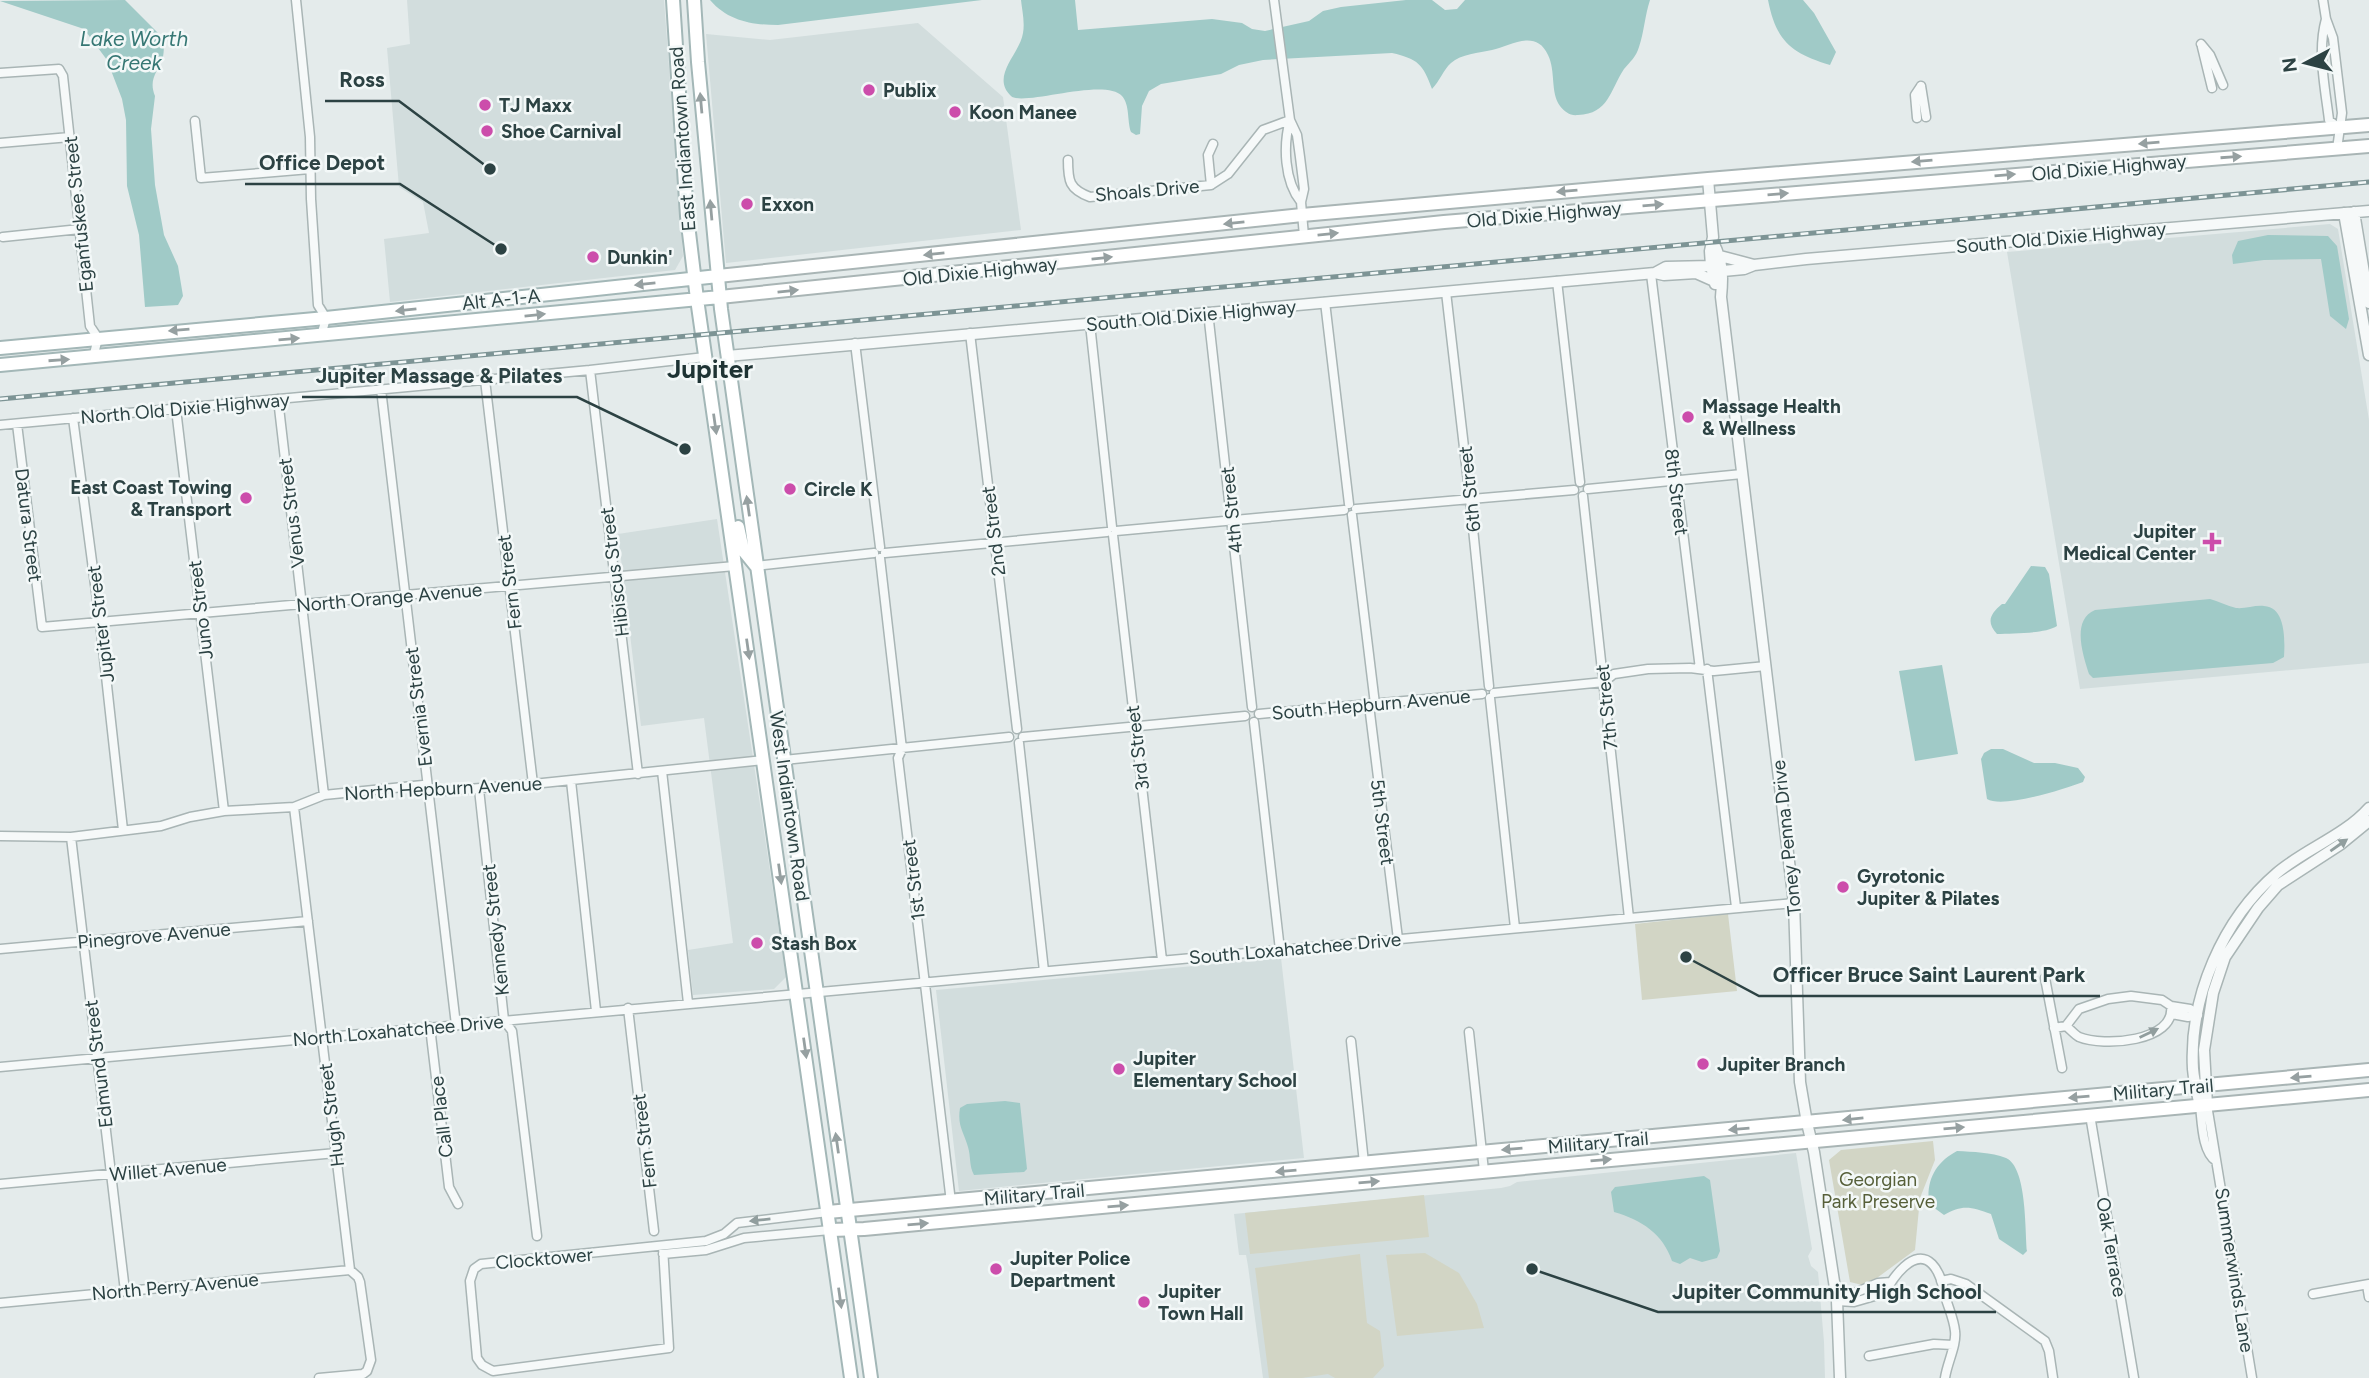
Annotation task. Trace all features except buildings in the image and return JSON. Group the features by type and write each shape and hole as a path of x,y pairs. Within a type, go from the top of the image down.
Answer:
{"main road":[{"name":"East Indiantown Road","path":"673,0 694,278"},
{"name":"East Indiantown Road","path":"694,0 718,276"},
{"path":"676,64 698,62"},
{"name":"Old Dixie Highway","path":"1002,247 1302,215 2369,125"},
{"name":"Old Dixie Highway","path":"720,297 1304,236 2369,146"},
{"path":"1002,247 1013,257 1034,266"},
{"name":"Alt A-1-A","path":"0,348 326,318 1002,247"},
{"name":"West Indiantown Road","path":"718,276 815,991 871,1378"},
{"name":"West Indiantown Road","path":"694,278 851,1378"},
{"path":"431,325 447,316 497,310 522,297"},
{"name":"Alt A-1-A","path":"0,365 720,297"},
{"path":"719,454 727,464 743,550 756,566"},
{"path":"736,566 752,585 769,689 776,705"},
{"name":"Military Trail","path":"828,1212 2369,1070"},
{"name":"Military Trail","path":"830,1230 850,1231 2369,1090"}],"street":[{"path":"296,0 310,137 318,305 326,318 321,336"},
{"path":"2323,0 2333,38 2342,113 2337,149"},
{"path":"1275,2 1290,120 1297,135 1301,164 1304,236"},
{"path":"2326,19 2321,36 2329,120 2339,128"},
{"path":"2212,88 2201,44 2210,55 2223,85"},
{"name":"Eganfuskee Street","path":"0,73 59,69 63,76 90,326 98,338"},
{"path":"1920,86 1915,95 1921,118"},
{"path":"1290,120 1285,138 1291,190 1301,202"},
{"name":"Shoals Drive","path":"1068,159 1071,185 1078,192 1090,197 1212,185 1228,174 1263,131 1290,120"},
{"path":"195,121 200,176 204,179 310,169"},
{"path":"0,143 70,137"},
{"name":"Shoals Drive","path":"1212,185 1209,155 1213,144"},
{"path":"1288,164 1294,161 1301,164"},
{"name":"Toney Penna Drive","path":"1708,179 1713,242 1723,271 1721,297 1794,903 1799,1062 1837,1301 1840,1378"},
{"name":"South Old Dixie Highway","path":"1723,271 1754,265 2369,211"},
{"path":"2349,213 2369,303"},
{"path":"2349,213 2369,355"},
{"path":"4,237 79,229"},
{"name":"Toney Penna Drive","path":"1713,242 1710,251 1711,265 1721,297"},
{"name":"South Old Dixie Highway","path":"1720,256 1754,265"},
{"name":"South Old Dixie Highway","path":"1653,274 1666,267 1711,265"},
{"name":"South Old Dixie Highway","path":"727,356 1557,281 1696,273 1714,281"},
{"name":"8th Street","path":"1653,274 1676,480 1736,907"},
{"path":"1557,281 1580,482"},
{"name":"6th Street","path":"1446,292 1515,928"},
{"name":"5th Street","path":"1325,303 1398,939"},
{"name":"4th Street","path":"1208,312 1252,707"},
{"name":"3rd Street","path":"1090,324 1162,960"},
{"name":"2nd Street","path":"970,333 1017,729"},
{"path":"93,358 98,338"},
{"name":"1st Street","path":"855,343 902,749 898,758 951,1202"},
{"name":"North Old Dixie Highway","path":"0,425 705,357"},
{"name":"Hibiscus Street","path":"590,370 638,774"},
{"name":"Fern Street","path":"485,380 533,784"},
{"name":"Evernia Street","path":"380,389 456,1025"},
{"name":"Venus Street","path":"278,399 324,795"},
{"name":"Juno Street","path":"176,409 224,811"},
{"name":"Jupiter Street","path":"73,418 100,622 123,830"},
{"name":"Datura Street","path":"17,424 42,627"},
{"path":"1574,490 1578,496 1676,480 1742,474"},
{"path":"1574,490 1580,482"},
{"path":"1580,482 1587,484 1585,493"},
{"path":"756,566 1574,490"},
{"name":"7th Street","path":"1585,493 1629,918"},
{"name":"North Orange Avenue","path":"42,627 736,566"},
{"name":"South Hepburn Avenue","path":"1257,718 1604,682 1614,674 1672,667 1714,671 1766,666"},
{"path":"1257,718 1249,722 1245,716 1246,710 1252,707 1258,710 1280,950"},
{"name":"South Hepburn Avenue","path":"1021,740 1245,716"},
{"path":"1009,737 1011,732 1017,729 1022,733 1044,971"},
{"path":"784,760 1009,737"},
{"path":"1009,737 1012,743 1021,740"},
{"name":"North Hepburn Avenue","path":"0,836 71,837 161,826 224,811 294,807 324,795 423,785 428,792 480,789 764,760"},
{"path":"662,771 688,1003"},
{"path":"571,781 596,1012"},
{"name":"Kennedy Street","path":"480,789 505,1020 512,1031 537,1236"},
{"name":"Hugh Street","path":"294,807 350,1270 360,1282 371,1360 363,1374 319,1378"},
{"path":"2201,1087 2193,1067 2198,1015 2207,976 2217,952 2243,911 2278,872 2369,808"},
{"path":"2203,1105 2201,1087 2207,1028 2213,993 2225,957 2258,908 2278,885 2340,844 2369,821"},
{"name":"Edmund Street","path":"71,837 125,1291"},
{"name":"South Loxahatchee Drive","path":"797,993 1794,903"},
{"name":"Pinegrove Avenue","path":"0,949 308,921"},
{"path":"2045,978 2062,1068"},
{"name":"North Loxahatchee Drive","path":"0,1067 797,993"},
{"path":"2054,1028 2066,1026 2079,1009 2108,999 2131,996 2162,1000 2171,1010"},
{"name":"Fern Street","path":"628,1008 654,1231"},
{"path":"2171,1010 2190,1009 2198,1015"},
{"path":"2066,1026 2079,1037 2122,1042 2143,1038 2159,1029 2169,1020 2171,1010"},
{"name":"Call Place","path":"430,1027 449,1187 458,1204"},
{"path":"1469,1032 1484,1171"},
{"path":"1351,1041 1364,1163"},
{"name":"Summerwinds Lane","path":"2203,1105 2216,1161 2252,1378"},
{"name":"Oak Terrace","path":"2090,1115 2134,1378"},
{"name":"Willet Avenue","path":"0,1184 336,1153"},
{"name":"Clocktower","path":"663,1251 706,1241 724,1234 737,1223 828,1212"},
{"name":"Clocktower","path":"663,1251 669,1348 492,1371 477,1358 470,1281 474,1269 481,1264 663,1251 706,1250 744,1237 830,1230"},
{"path":"1837,1301 1878,1283 1891,1282 1908,1263 1922,1259 1934,1265 1956,1332 1945,1378"},
{"name":"North Perry Avenue","path":"0,1303 350,1270"},
{"path":"1941,1281 1951,1279 1966,1284 2045,1341 2053,1378"},
{"path":"2313,1294 2368,1284 2369,1297"},
{"path":"1869,1356 1934,1344 1953,1345"}],"shaded area":[{"path":"407,0 664,0 683,256 675,270 390,302 384,239 429,233 423,202 399,187 387,48 410,44"},
{"path":"918,23 1003,97 1021,230 726,263 706,34 770,40"},
{"name":"Jupiter Medical Center","path":"2330,224 2338,229 2369,420 2369,663 2080,689 2007,252"},
{"path":"717,519 786,977 774,989 693,995 688,950 733,943 704,718 641,726 618,534"},
{"name":"Jupiter Elementary School","path":"1281,958 1304,1158 959,1191 936,990"},
{"path":"1796,1153 1812,1249 1808,1256 1811,1266 1818,1272 1825,1378 1263,1378 1248,1266 1246,1255 1239,1255 1234,1214 1501,1188 1517,1182"}],"green space":[{"path":"1728,914 1737,991 1642,1000 1635,924"},
{"name":"Georgian Park Preserve","path":"1933,1141 1935,1160 1920,1198 1915,1250 1866,1286 1850,1282 1829,1160 1841,1150"},
{"path":"1424,1195 1429,1237 1250,1254 1245,1213"},
{"path":"1425,1253 1459,1273 1477,1304 1484,1328 1397,1336 1386,1255"},
{"path":"1360,1254 1367,1323 1380,1331 1384,1366 1373,1378 1335,1378 1328,1374 1302,1378 1269,1378 1255,1268"}],"water":[{"name":"Lake Worth Creek","path":"125,0 164,39 163,57 153,80 155,96 151,129 155,185 164,235 178,266 183,296 178,305 145,307 139,235 127,186 126,120 122,99 107,60 84,29 0,1"},
{"path":"710,0 982,0 778,25 741,20 725,13"},
{"path":"1021,0 1075,0 1078,30 1212,19 1242,23 1252,29 1265,31 1309,21 1323,11 1341,7 1406,0 1432,0 1445,10 1457,9 1465,0 1650,0 1636,54 1624,69 1607,100 1588,114 1573,115 1560,106 1555,94 1548,55 1537,42 1530,40 1455,60 1432,89 1426,74 1414,60 1392,53 1263,60 1239,65 1221,74 1161,84 1149,91 1142,106 1140,134 1136,135 1131,132 1125,100 1113,91 1082,91 1030,98 1011,96 1004,81 1008,65 1023,33"},
{"path":"1768,0 1803,0 1814,13 1836,52 1830,65 1805,56 1787,43 1776,26"},
{"path":"2268,235 2328,236 2337,246 2349,319 2346,329 2330,316 2321,259 2264,260 2233,264 2232,255 2238,241"},
{"path":"2031,566 2045,567 2049,574 2057,626 2037,632 1997,634 1991,626 1992,615 2005,604"},
{"path":"2210,599 2236,608 2261,606 2277,612 2283,626 2284,657 2273,663 2093,678 2089,674 2082,648 2081,630 2083,622 2095,610"},
{"path":"1942,665 1958,754 1915,761 1899,671"},
{"path":"1991,749 2003,749 2034,763 2055,763 2078,768 2085,777 2083,782 2019,800 2006,802 1987,799 1981,759 1984,753"},
{"path":"1005,1101 1020,1103 1027,1169 1024,1172 974,1175 960,1124 960,1108 967,1104"},
{"path":"1957,1151 1994,1155 2006,1158 2013,1164 2018,1173 2024,1200 2027,1251 2023,1255 1999,1239 1991,1214 1967,1208 1956,1209 1944,1215 1929,1204 1929,1187 1934,1173 1943,1161"},
{"path":"1704,1176 1710,1180 1720,1251 1717,1258 1702,1262 1690,1258 1680,1264 1672,1261 1663,1243 1650,1229 1634,1219 1614,1212 1611,1192 1615,1187"}],"railway":[{"path":"0,399 2369,182"}],"place":[{"name":"Publix","path":"869,90"},
{"name":"TJ Maxx","path":"485,105"},
{"name":"Koon Manee","path":"955,112"},
{"name":"Shoe Carnival","path":"487,131"},
{"name":"Ross","path":"490,169"},
{"name":"Exxon","path":"747,204"},
{"name":"Office Depot","path":"501,249"},
{"name":"Dunkin'","path":"593,257"},
{"name":"Massage Health & Wellness","path":"1688,417"},
{"name":"Jupiter Massage & Pilates","path":"685,449"},
{"name":"Circle K","path":"790,489"},
{"name":"East Coast Towing & Transport","path":"246,498"},
{"name":"Jupiter Medical Center","path":"2212,542"},
{"name":"Gyrotonic Jupiter & Pilates","path":"1843,887"},
{"name":"Stash Box","path":"757,943"},
{"name":"Officer Bruce Saint Laurent Park","path":"1686,957"},
{"name":"Jupiter Branch","path":"1703,1064"},
{"name":"Jupiter Elementary School","path":"1119,1069"},
{"name":"Jupiter Police Department","path":"996,1269"},
{"name":"Jupiter Community High School","path":"1532,1269"},
{"name":"Jupiter Town Hall","path":"1144,1302"}],"district":[{"name":"Jupiter","path":"710,369"}]}
